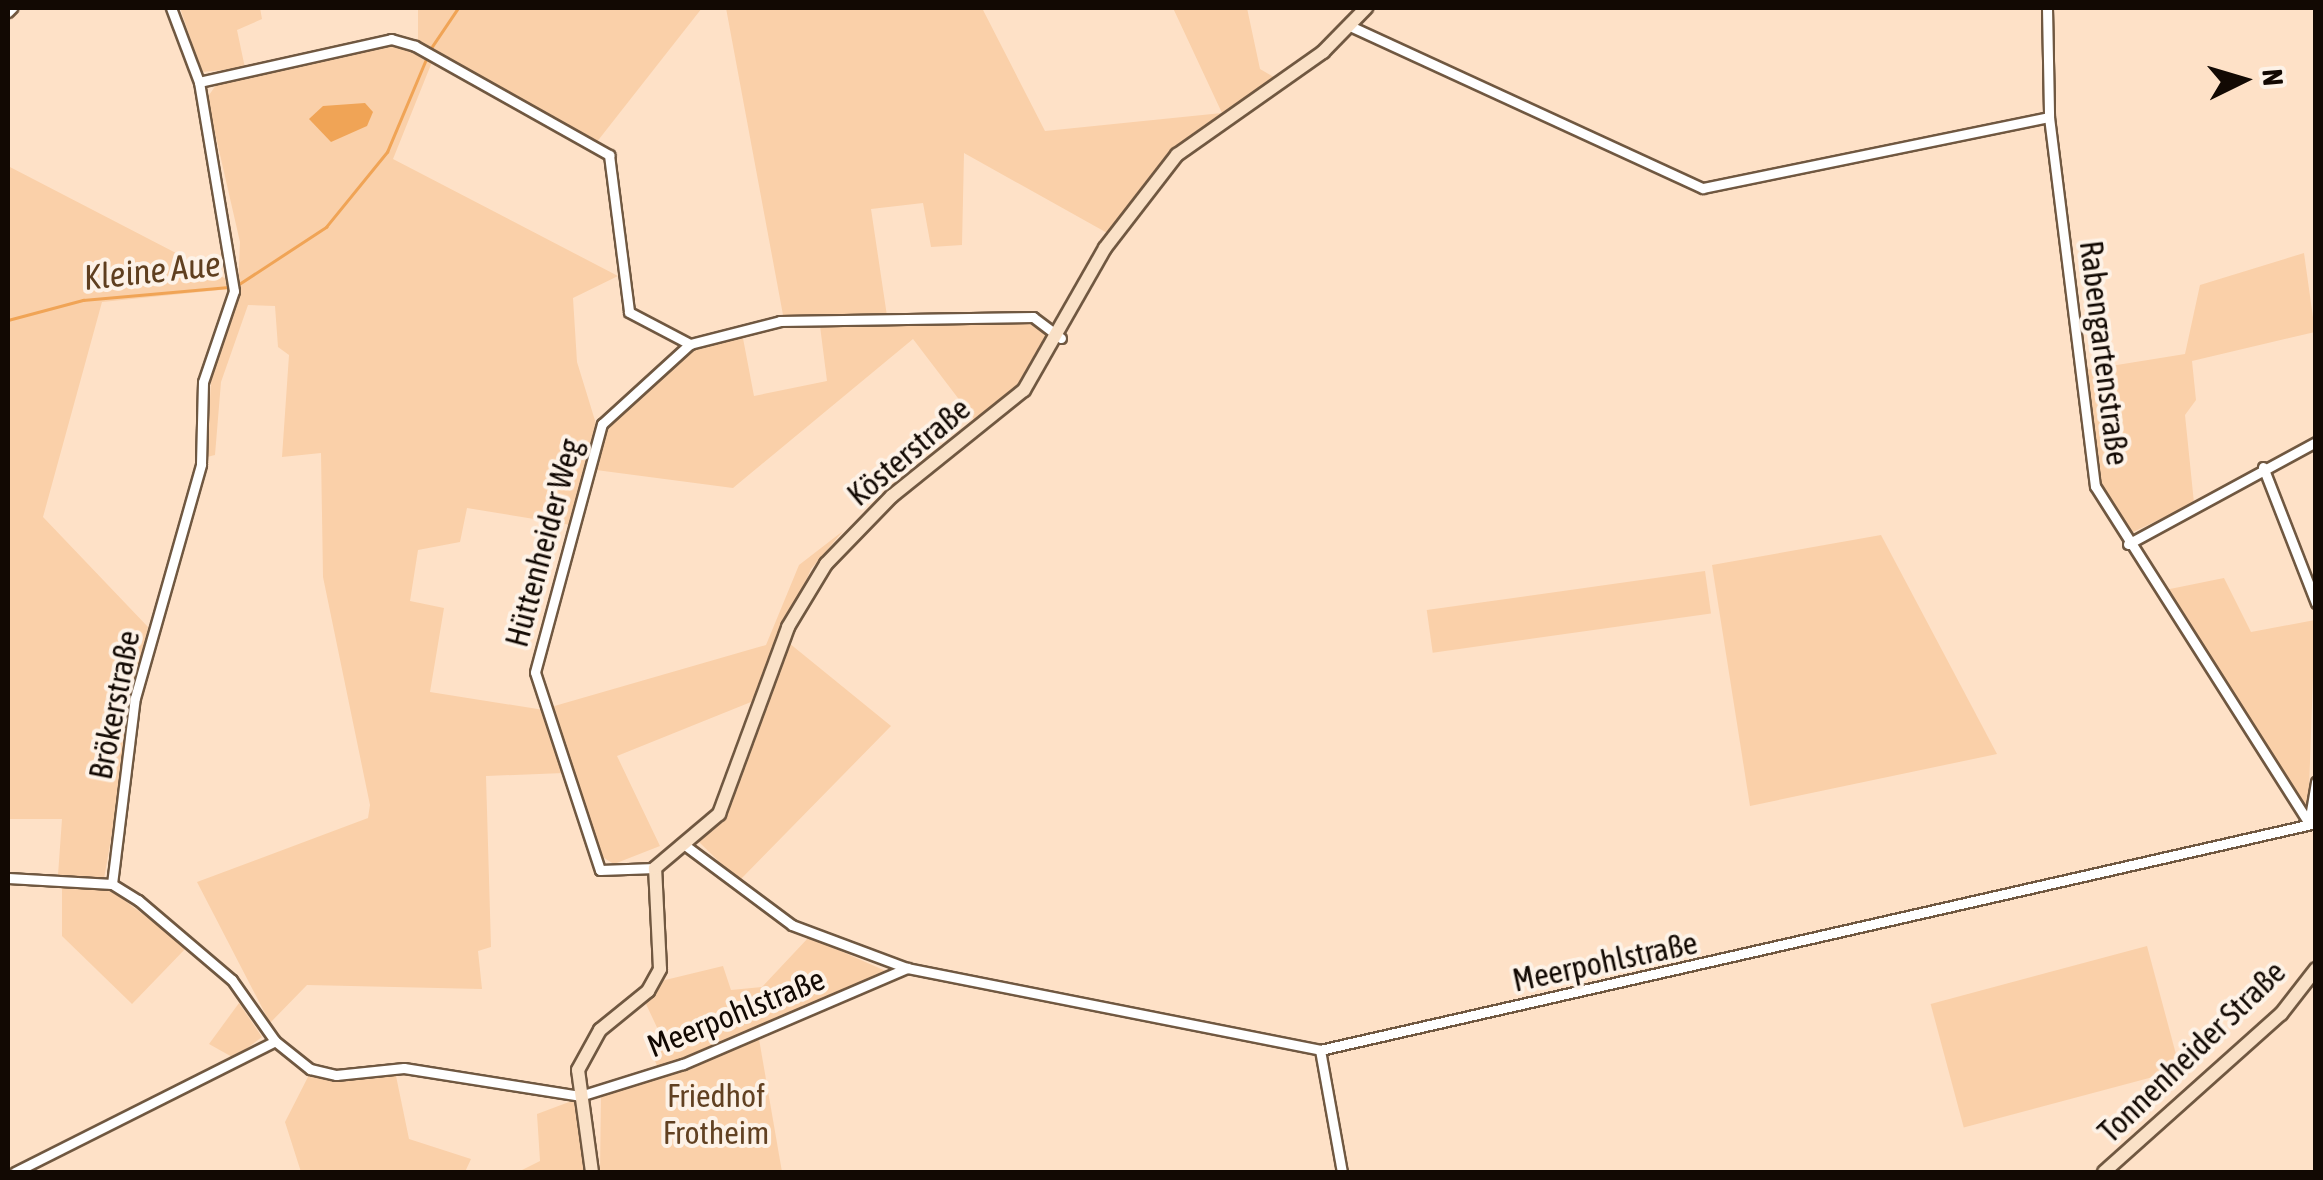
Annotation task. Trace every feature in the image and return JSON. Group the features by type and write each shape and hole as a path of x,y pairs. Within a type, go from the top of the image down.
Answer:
{"main road":[{"name":"Kösterstraße","path":"654,868 718,814 788,627 826,564 892,496 1024,390 1061,338 1105,248 1178,156 1350,26 1366,8"},
{"path":"592,1172 578,1070 600,1030 648,991 660,969 654,868"},
{"name":"Tonnenheider Straße","path":"2104,1172 2268,1027 2315,976"}],"street":[{"name":"Brökerstraße","path":"112,884 135,698 200,464 203,382 234,286 198,82 171,8"},
{"name":"Rabengartenstraße","path":"2047,8 2049,117 2095,486 2128,544 2312,823"},
{"path":"1350,26 1702,188 2049,117"},
{"path":"198,82 391,39 428,54 609,155 629,312 690,344 826,316 1033,318 1061,338"},
{"name":"Hüttenheider Weg","path":"654,868 600,870 536,672 602,424 690,344"},
{"path":"2128,544 2263,467 2316,442"},
{"path":"2263,467 2316,603"},
{"path":"2312,823 2316,782"},
{"name":"Meerpohlstraße","path":"682,843 792,925 908,968 1320,1050 2252,844 2312,823"},
{"path":"8,878 112,884 232,980 274,1042 310,1069 336,1075 404,1068 580,1096"},
{"name":"Meerpohlstraße","path":"580,1096 700,1057 908,968"},
{"path":"15,1172 274,1042"},
{"path":"1320,1050 1342,1172"}],"green space":[{"path":"180,8 260,8 262,19 237,30 245,68 202,72"},
{"path":"418,8 702,8 596,143 418,45"},
{"path":"726,8 982,8 1045,131 1222,113 1173,8 1247,8 1260,69 1277,79 1177,151 1109,234 964,153 962,245 931,247 923,203 871,209 887,316 783,315"},
{"path":"391,43 432,62 393,159 618,276 573,298 577,362 597,427 571,525 467,508 460,542 418,550 410,601 444,608 430,692 544,710 564,773 486,776 491,947 478,951 482,989 307,985 270,1023 197,882 368,818 370,805 323,577 321,453 282,457 289,355 278,347 275,306 248,305 221,382 215,455 207,457 211,380 238,292 240,242 207,98 216,85"},
{"path":"8,166 230,281 230,289 102,302 43,517 148,627 104,879 58,875 62,819 8,819"},
{"path":"2304,253 2315,332 2192,361 2196,400 2185,415 2194,503 2129,534 2098,479 2086,370 2185,354 2200,285"},
{"path":"819,318 1033,319 1058,339 980,427 913,339 733,488 596,470 605,426 692,350 742,333 754,396 827,381"},
{"path":"843,531 811,569 756,700 617,756 660,846 614,864 599,855 551,707 766,645 799,565"},
{"path":"1881,535 1997,754 1750,806 1712,565"},
{"path":"1705,571 1711,614 1433,653 1427,610"},
{"path":"2224,578 2251,632 2315,620 2308,818 2160,591"},
{"path":"789,643 891,726 739,881 699,842 724,817"},
{"path":"62,886 109,889 187,947 132,1004 62,936"},
{"path":"809,937 888,972 658,1068 648,1044 661,1036 646,1004 661,981 723,966 731,990 762,987"},
{"path":"2147,946 2180,1070 1964,1128 1931,1004"},
{"path":"239,1003 262,1037 234,1058 209,1044"},
{"name":"Friedhof Frotheim","path":"759,1039 782,1172 600,1172 601,1096"},
{"path":"395,1071 409,1139 471,1159 465,1172 301,1172 285,1122 310,1073"},
{"path":"577,1099 587,1172 518,1172 540,1161 537,1114"}],"shaded area":[{"path":"365,103 373,112 367,126 331,142 309,119 323,106"}],"waterway":[{"name":"Kleine Aue","path":"429,51 458,8"},
{"name":"Kleine Aue","path":"236,286 326,227 387,152 426,59"},
{"name":"Kleine Aue","path":"8,320 83,300 228,287"}]}
